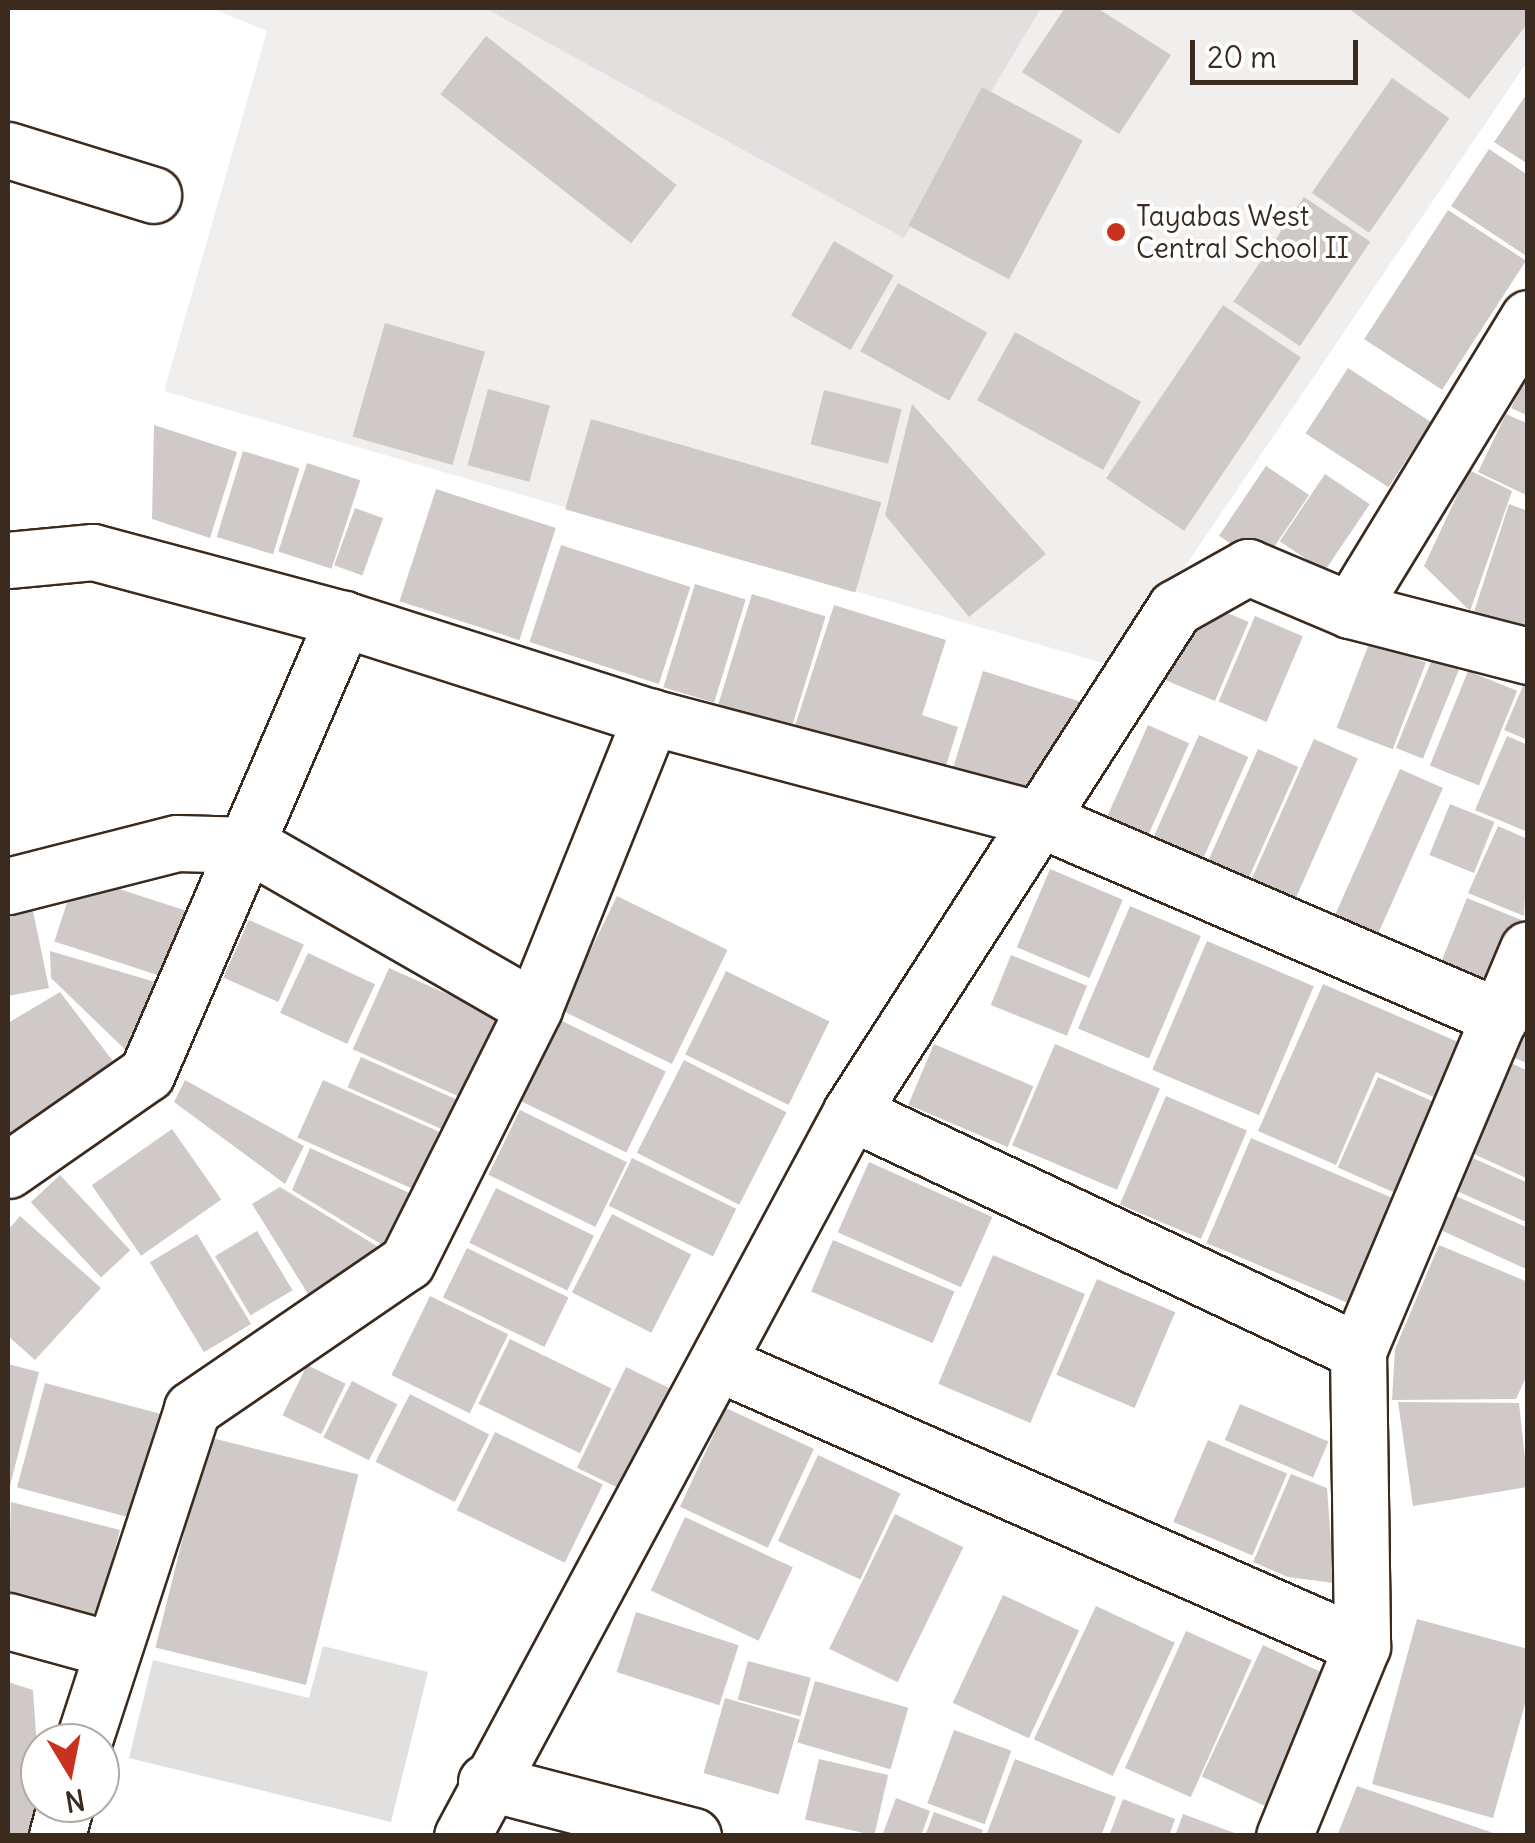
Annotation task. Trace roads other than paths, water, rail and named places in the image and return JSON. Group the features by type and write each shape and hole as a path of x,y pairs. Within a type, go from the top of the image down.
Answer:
{"street":[{"path":"8,150 153,195"},
{"path":"1350,610 1528,318"},
{"path":"8,560 93,552 343,619 652,717 1042,820 1500,1017"},
{"path":"462,1836 486,1782 718,1363 851,1112 1175,608 1248,568 1350,610 1528,656"},
{"path":"8,1170 147,1073 250,845 343,619"},
{"path":"89,1723 192,1409 406,1262 534,1008 652,717"},
{"path":"8,886 176,843 250,845 534,1008"},
{"path":"1284,1836 1362,1646 1358,1351 1528,949"},
{"path":"851,1112 1358,1351"},
{"path":"718,1363 1362,1646"},
{"path":"8,1621 110,1649"},
{"path":"486,1782 692,1836"}],"place":[{"name":"Tayabas West Central School II","path":"1116,232"}]}
